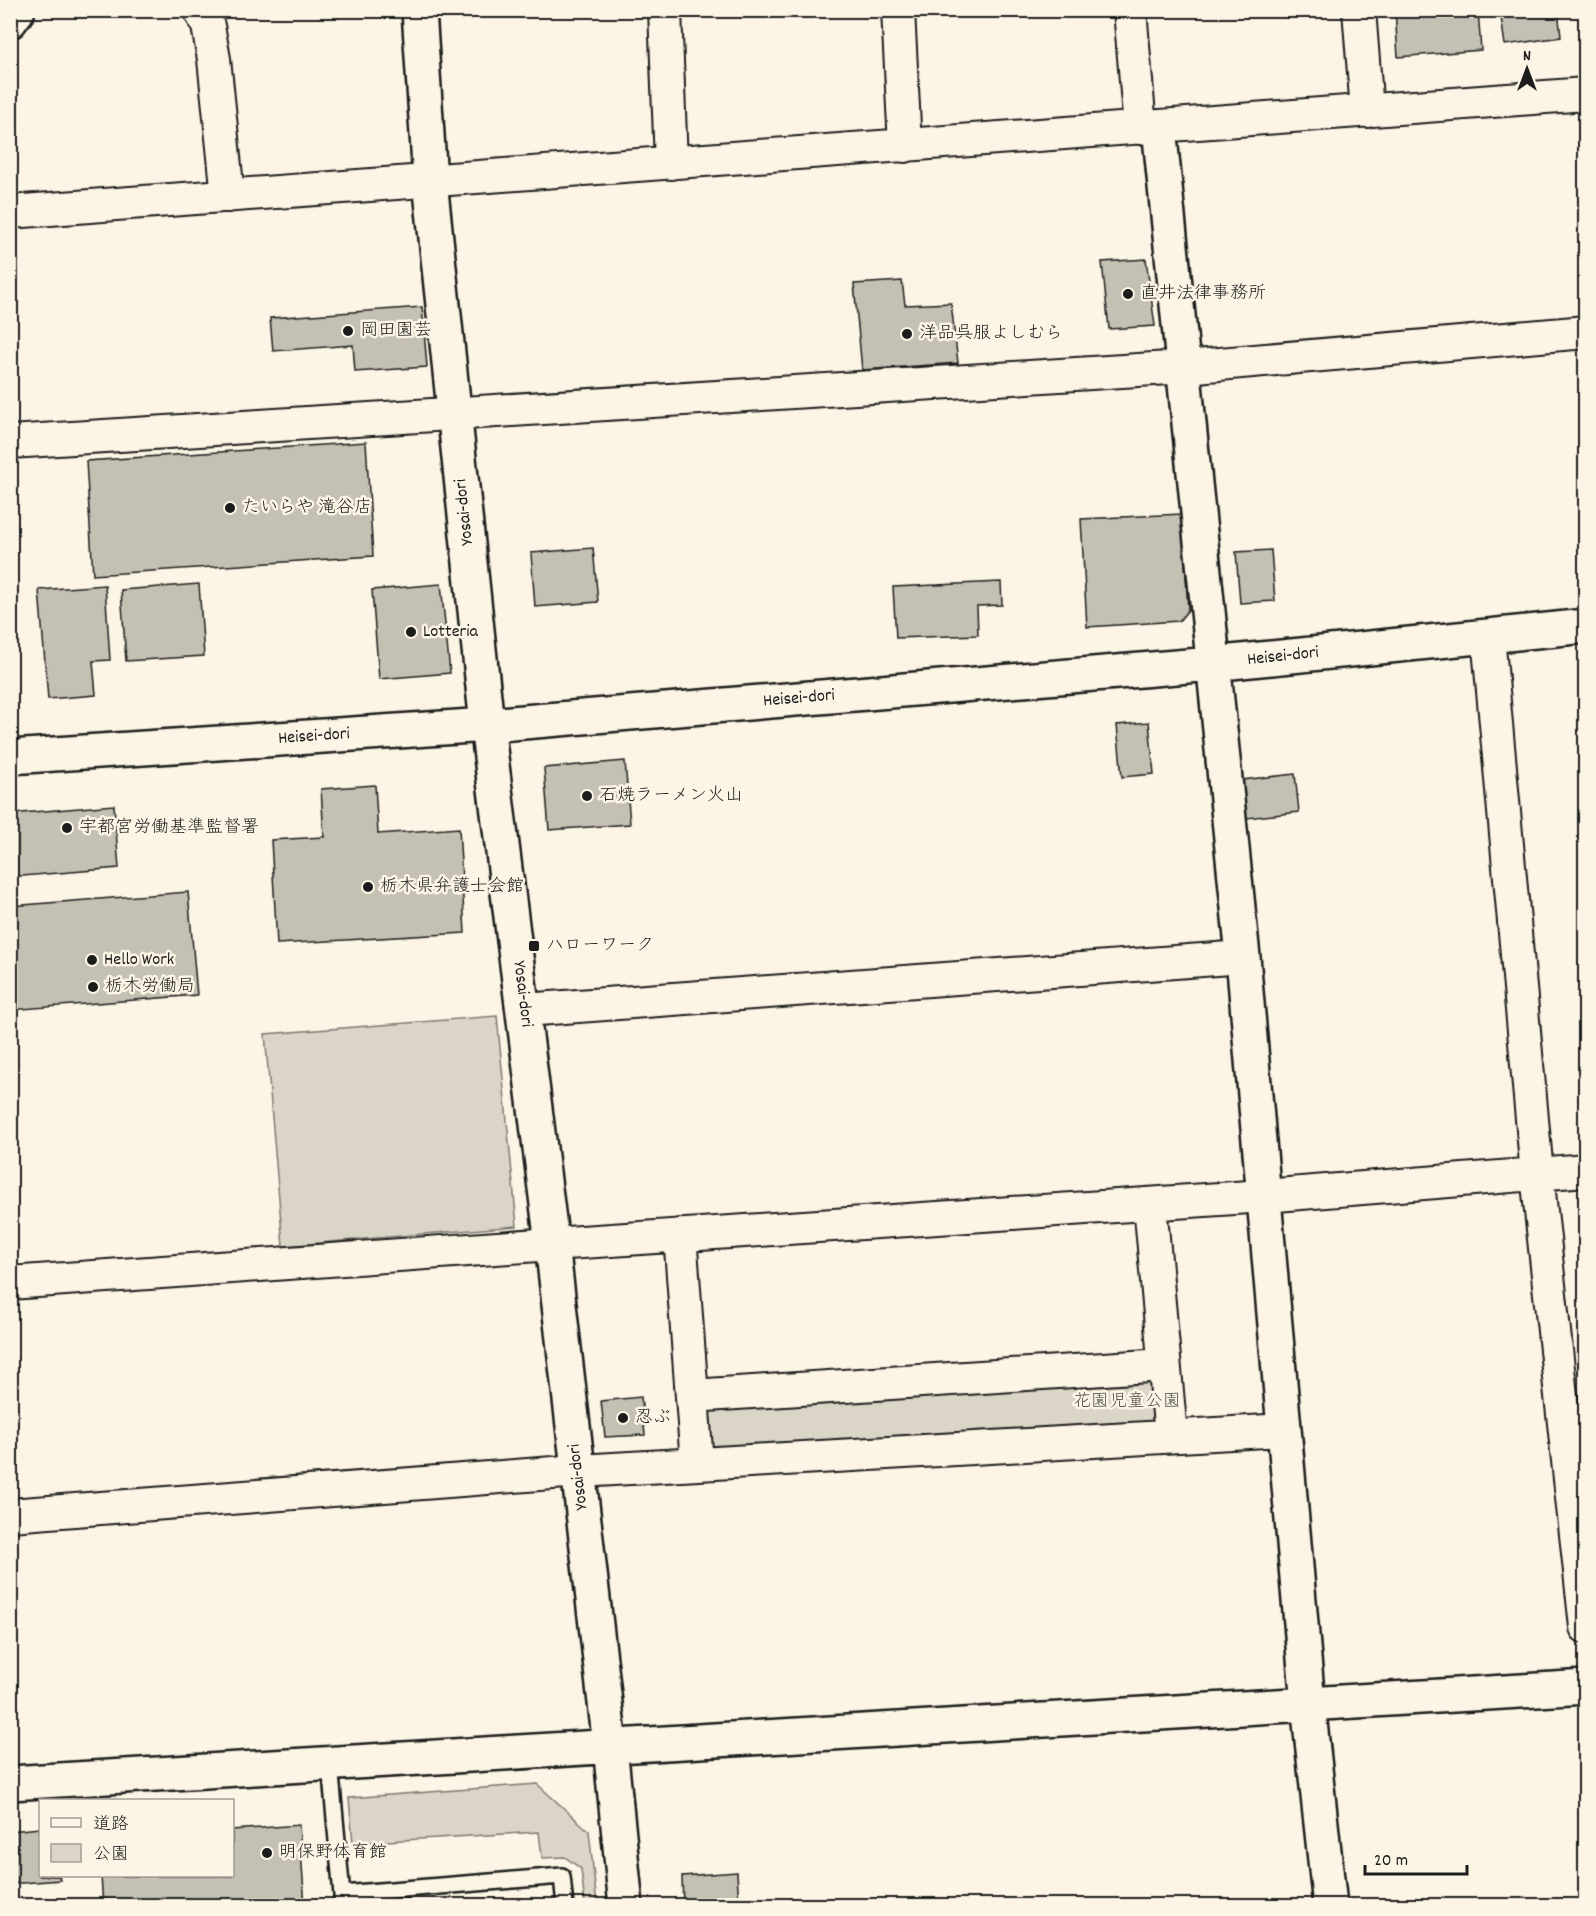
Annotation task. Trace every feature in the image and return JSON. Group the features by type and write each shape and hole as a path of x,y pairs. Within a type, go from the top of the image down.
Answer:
{"street":[{"path":"10,21 18,10"},
{"path":"200,10 208,26 214,59 228,196"},
{"name":"Yosai-dori","path":"419,10 430,181 487,725 524,1010 579,1471 626,1905"},
{"path":"665,10 670,163"},
{"path":"898,10 905,146"},
{"path":"1130,10 1185,367 1212,664 1243,957 1308,1704 1330,1905"},
{"path":"1359,10 1367,111"},
{"path":"10,212 1586,94"},
{"path":"10,442 1185,367 1586,332"},
{"name":"Heisei-dori","path":"10,757 487,725 1212,664 1586,626"},
{"path":"1488,636 1537,1174 1586,1627"},
{"path":"524,1010 1243,957"},
{"path":"10,1283 1264,1196 1586,1170"},
{"path":"1150,1204 1171,1436"},
{"path":"680,1235 698,1464"},
{"path":"692,1396 1164,1365"},
{"path":"10,1515 579,1471 1284,1430"},
{"path":"10,1783 1586,1687"}],"lane":[{"path":"330,1764 342,1900 562,1876 565,1905"}],"green space":[{"path":"497,1016 517,1226 283,1246 265,1034"},
{"name":"花園児童公園","path":"1154,1376 1160,1423 707,1450 703,1406"},
{"path":"537,1784 589,1831 597,1905 585,1905 581,1869 565,1857 542,1858 539,1832 353,1843 349,1798"}],"building":[{"path":"1395,10 1478,10 1481,50 1398,57"},
{"path":"1500,10 1558,10 1561,37 1505,45"},
{"name":"直井法律事務所","path":"1146,259 1155,326 1109,329 1102,262"},
{"name":"洋品呉服よしむら","path":"902,281 905,305 951,303 958,363 862,370 854,284"},
{"name":"岡田園芸","path":"422,307 427,367 355,372 353,345 273,351 270,318"},
{"name":"たいらや 滝谷店","path":"366,442 373,556 93,575 86,461"},
{"path":"1182,514 1188,610 1179,621 1087,627 1081,519"},
{"path":"593,548 598,602 535,607 531,553"},
{"path":"1271,550 1275,601 1240,603 1236,552"},
{"path":"1001,582 1002,605 977,606 978,635 896,638 893,587"},
{"path":"199,584 204,656 126,661 121,590"},
{"name":"Lotteria","path":"441,584 450,673 379,679 372,590"},
{"path":"105,585 110,660 93,661 96,695 48,699 39,590"},
{"path":"1149,722 1154,774 1122,777 1117,725"},
{"name":"石焼ラーメン火山","path":"625,761 630,824 549,830 544,768"},
{"path":"1295,774 1299,812 1247,818 1242,780"},
{"name":"栃木県弁護士会館","path":"375,785 378,834 459,828 465,933 277,944 271,840 324,837 321,789"},
{"path":"114,805 119,868 10,877 10,814"},
{"path":"188,892 197,995 10,1010 10,906"},
{"name":"忍ぶ","path":"641,1397 645,1435 605,1437 601,1401"},
{"name":"明保野体育館","path":"299,1825 305,1906 103,1906 101,1877 234,1877 234,1830"},
{"path":"39,1828 39,1877 59,1877 60,1880 10,1884 10,1831"},
{"path":"737,1872 739,1906 683,1906 682,1876"}],"place":[{"name":"直井法律事務所","path":"1128,294"},
{"name":"岡田園芸","path":"348,331"},
{"name":"洋品呉服よしむら","path":"907,334"},
{"name":"たいらや 滝谷店","path":"230,508"},
{"name":"Lotteria","path":"411,632"},
{"name":"石焼ラーメン火山","path":"587,796"},
{"name":"宇都宮労働基準監督署","path":"67,828"},
{"name":"栃木県弁護士会館","path":"368,887"},
{"name":"ハローワーク","path":"534,946"},
{"name":"Hello Work","path":"92,960"},
{"name":"栃木労働局","path":"93,987"},
{"name":"忍ぶ","path":"623,1418"},
{"name":"明保野体育館","path":"267,1853"}]}
